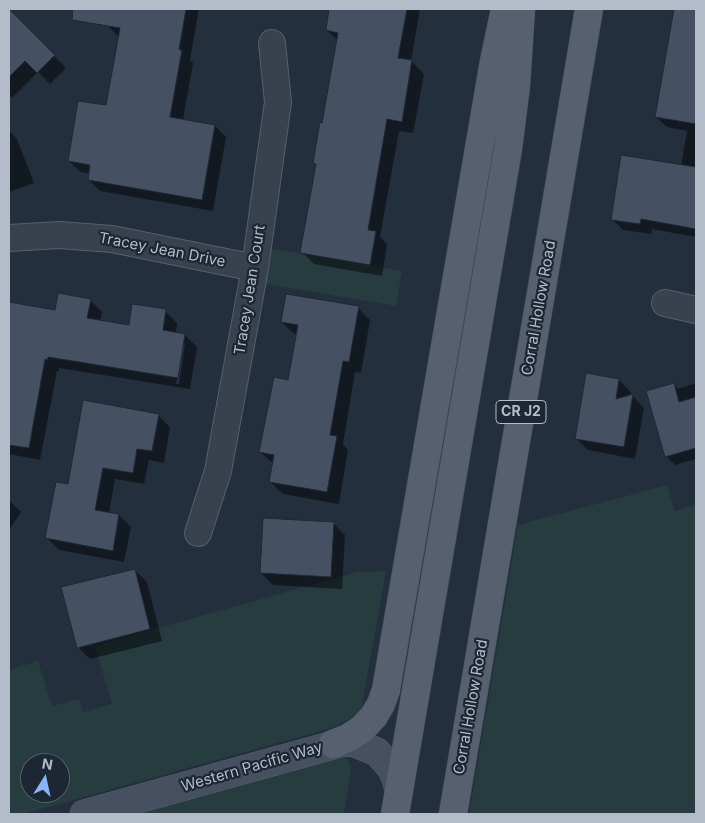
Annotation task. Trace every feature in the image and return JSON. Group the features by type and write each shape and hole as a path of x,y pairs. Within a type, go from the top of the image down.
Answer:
{"main road":[{"path":"333,744 348,738 374,716 386,690 494,61 505,9"},
{"path":"397,802 508,149 516,86 521,9"},
{"name":"Corral Hollow Road","path":"453,814 589,9"}],"street":[{"name":"Tracey Jean Court","path":"198,533 218,471 255,268 278,102 272,43"},
{"name":"Tracey Jean Drive","path":"9,238 59,235 112,238 255,268"},
{"path":"665,303 696,310"},
{"name":"Western Pacific Way","path":"84,814 333,744 355,743 377,752 392,769 396,779 397,802"}],"green space":[{"path":"266,248 402,271 396,306 260,283"},
{"path":"667,485 675,511 696,505 696,814 469,814 518,525"},
{"path":"386,571 362,705 354,717 331,728 70,801 70,753 20,753 20,803 62,803 23,814 9,814 9,670 38,661 52,706 79,699 83,712 112,704 95,646 357,572"},
{"path":"333,756 343,757 348,760 351,768 344,814 111,814"}],"building":[{"path":"9,9 55,55 37,73 25,61 9,77"},
{"path":"73,9 186,9 179,50 182,50 170,117 215,125 202,200 88,180 90,165 68,161 78,101 106,105 120,28 72,20"},
{"path":"329,9 407,9 398,58 412,60 402,122 387,119 368,230 376,231 370,265 300,253 316,164 313,163 320,122 322,123 338,33 326,30"},
{"path":"674,9 696,9 696,124 655,117"},
{"path":"621,155 696,167 696,229 641,219 640,224 611,220"},
{"path":"58,293 91,299 87,318 129,325 132,304 166,309 163,330 185,334 178,378 48,357 47,360 45,359 29,448 9,445 9,302 55,310"},
{"path":"286,294 359,306 349,362 343,361 330,435 337,436 327,492 269,482 274,455 259,452 274,377 288,380 298,325 281,322"},
{"path":"586,373 619,379 616,399 633,394 624,447 575,439"},
{"path":"674,383 679,402 696,397 696,448 665,457 646,391"},
{"path":"83,400 159,414 152,451 137,449 133,473 103,468 95,510 119,514 113,551 45,538 56,482 68,484"},
{"path":"263,518 334,522 331,577 260,573"},
{"path":"135,569 150,629 77,648 61,587"}]}
